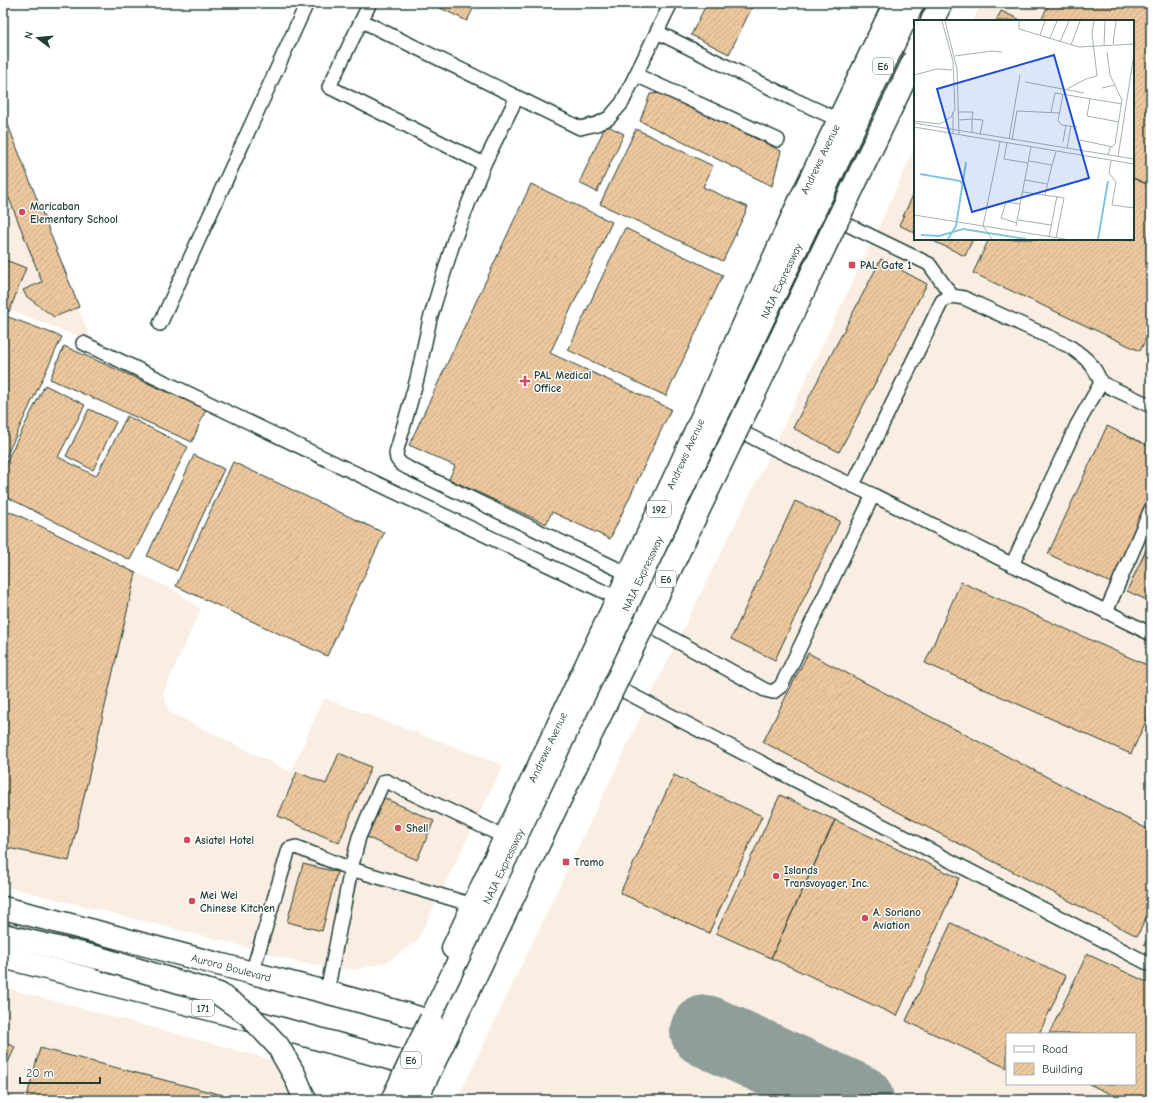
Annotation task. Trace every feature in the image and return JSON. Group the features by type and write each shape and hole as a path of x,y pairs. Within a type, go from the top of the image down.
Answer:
{"main road":[{"name":"Andrews Avenue","path":"383,1100 678,468 796,209 895,3"},
{"name":"NAIA Expressway","path":"392,1100 913,3"},
{"path":"932,20 941,3"},
{"path":"940,20 948,3"},
{"name":"NAIA Expressway","path":"416,1100 914,60"},
{"path":"425,1100 842,222 914,74"},
{"name":"Aurora Boulevard","path":"3,908 74,925 327,992 421,1018 458,1030"},
{"path":"3,935 99,958 219,994 249,1015 278,1046 295,1076 305,1100"},
{"name":"171","path":"3,957 213,1010 439,1072"}],"lane":[{"path":"160,324 307,3"},
{"path":"370,3 329,87 484,164"},
{"path":"362,21 580,128 597,124 609,118 622,103 671,3"},
{"path":"657,32 839,120"},
{"path":"636,75 778,140"},
{"path":"517,97 484,164 454,240 430,319 417,379 398,446 397,458 400,464 628,574"},
{"path":"842,222 929,264 952,296"},
{"path":"853,485 942,301 952,296 964,298 1070,346 1085,357 1096,371 1101,384 1151,406"},
{"path":"84,343 617,598"},
{"path":"1012,565 1077,425 1101,384"},
{"path":"742,432 853,485 1151,634"},
{"path":"650,626 765,690 773,692 781,686 873,495"},
{"path":"1106,612 1151,509"},
{"path":"620,689 1151,965"},
{"path":"327,992 351,869 359,837 381,785 386,781 505,837"},
{"path":"252,973 289,849 296,847 351,869 473,905"}],"shaded area":[{"path":"981,3 1151,3 1151,1100 457,1100 677,641 773,448 874,237 914,149 914,240 1134,240 1134,20 973,20"},
{"name":"Maricaban Elementary School","path":"3,118 92,342 3,307"},
{"path":"3,511 16,514 176,591 201,609 163,693 169,712 291,772 324,698 503,765 418,940 387,962 354,970 301,963 219,940 3,886"},
{"path":"3,987 273,1060 297,1100 3,1100"}],"building":[{"path":"430,3 476,3 467,21"},
{"path":"707,3 754,3 729,54 691,35"},
{"path":"824,3 841,3 837,10"},
{"path":"1049,3 1151,3 1151,186 1134,178 1134,20 1041,20"},
{"path":"1001,11 1021,20 996,20"},
{"path":"664,93 781,151 772,186 640,121 650,94"},
{"path":"3,112 79,307 54,317 26,296 23,290 42,282 3,183"},
{"path":"606,125 624,134 597,192 579,183"},
{"path":"636,129 713,166 703,187 748,207 723,261 600,204"},
{"path":"1134,178 1151,186 1151,328 1140,351 973,273 989,240 1134,240"},
{"name":"PAL Medical Office","path":"531,184 612,222 550,353 671,409 610,539 552,512 546,524 449,479 455,466 409,445"},
{"path":"914,193 914,232 899,225"},
{"path":"625,228 723,275 666,396 568,350"},
{"path":"931,240 973,240 965,256"},
{"path":"3,259 26,268 9,312 3,310"},
{"path":"881,259 927,284 839,452 793,428"},
{"path":"3,315 62,337 3,463"},
{"path":"64,346 206,409 192,442 50,379"},
{"path":"45,385 85,405 58,457 96,476 127,416 188,447 130,560 3,495 3,468"},
{"path":"89,409 116,422 93,470 66,456"},
{"path":"1107,426 1151,447 1151,497 1111,583 1048,554"},
{"path":"194,455 224,469 177,571 147,556"},
{"path":"233,462 384,533 327,656 176,586"},
{"path":"795,501 840,521 775,660 731,639"},
{"path":"3,511 16,514 136,573 69,861 3,847"},
{"path":"1151,539 1151,602 1127,591"},
{"path":"961,582 1151,667 1151,710 1131,754 925,663"},
{"path":"808,653 1151,831 1151,909 1137,936 763,742"},
{"path":"339,753 371,767 339,843 278,816 297,772 326,784"},
{"path":"674,775 762,816 709,933 620,893"},
{"name":"Islands Transvoyager, Inc.","path":"780,795 835,820 771,958 716,933"},
{"name":"Shell","path":"380,796 434,821 417,860 362,835"},
{"name":"A. Soriano Aviation","path":"835,820 959,878 897,1016 771,958"},
{"path":"303,864 337,872 322,931 287,922"},
{"path":"951,923 1066,976 1039,1033 1006,1033 1006,1068 906,1021"},
{"path":"1151,931 1151,949 1144,945"},
{"path":"1087,954 1151,984 1151,1100 1123,1100 1091,1085 1136,1085 1136,1033 1049,1033"},
{"path":"3,1041 15,1047 3,1074"},
{"path":"40,1048 222,1095 221,1100 26,1100"}],"taxiway":[{"path":"706,1031 858,1100"}],"place":[{"name":"Maricaban Elementary School","path":"22,212"},
{"name":"PAL Gate 1","path":"852,265"},
{"name":"PAL Medical Office","path":"525,381"},
{"name":"Shell","path":"398,828"},
{"name":"Asiatel Hotel","path":"187,840"},
{"name":"Tramo","path":"566,862"},
{"name":"Islands Transvoyager, Inc.","path":"776,876"},
{"name":"Mei Wei Chinese Kitchen","path":"192,901"},
{"name":"A. Soriano Aviation","path":"865,918"}]}
